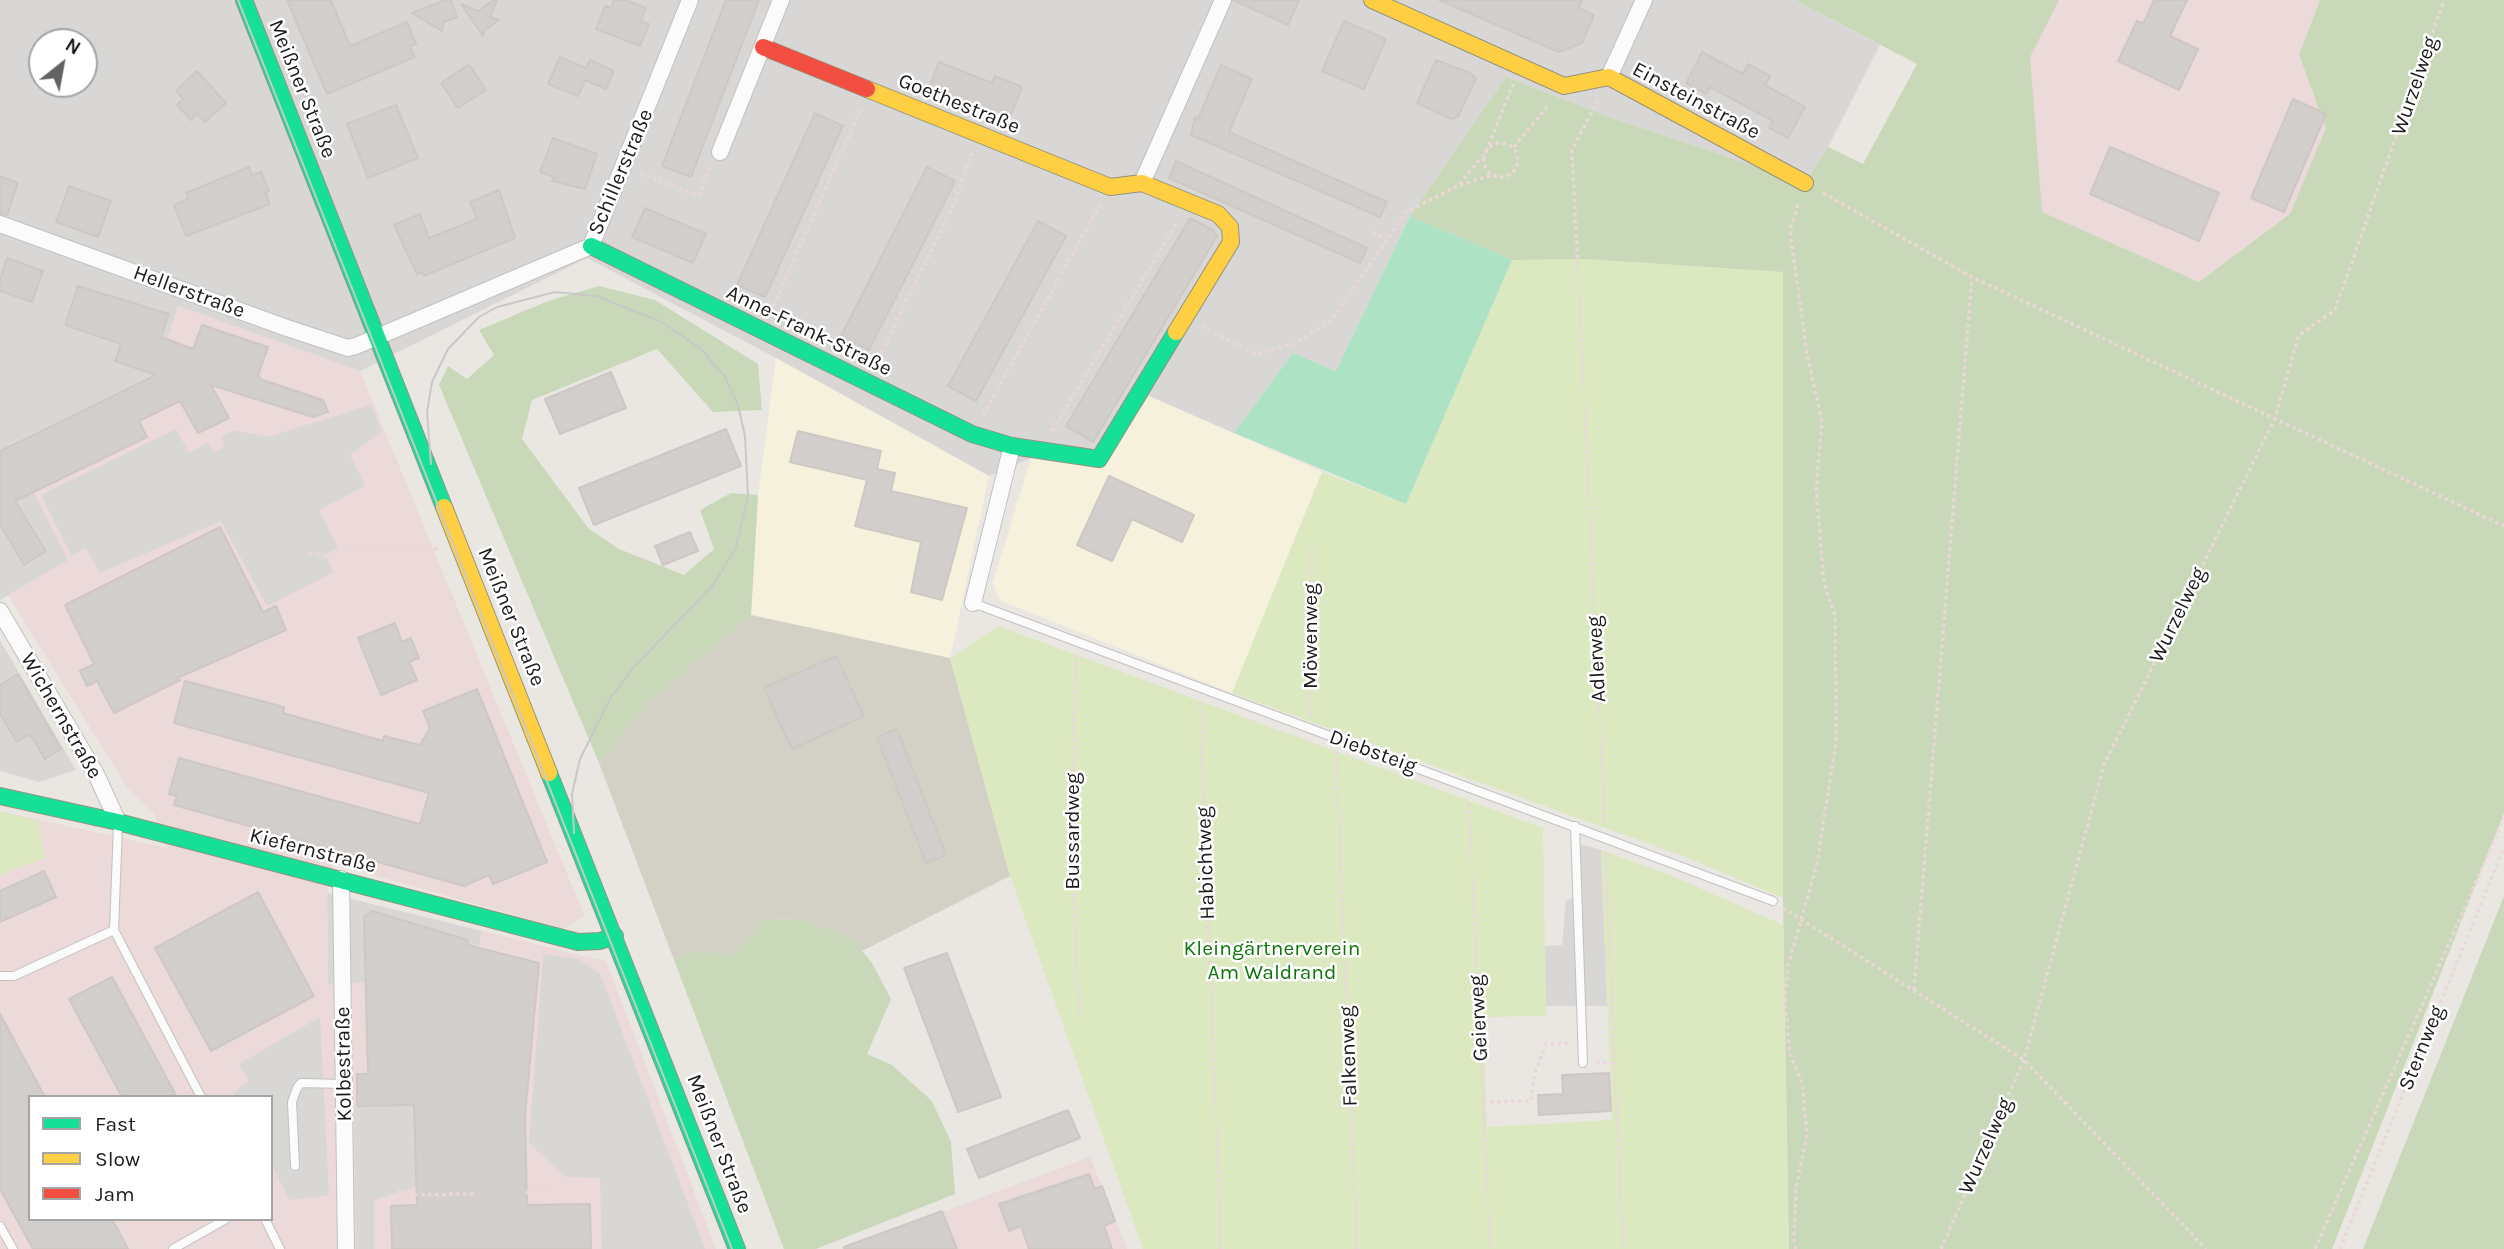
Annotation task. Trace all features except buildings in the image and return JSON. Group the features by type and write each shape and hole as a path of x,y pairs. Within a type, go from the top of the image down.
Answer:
{"street":[{"name":"Meißner Straße","path":"244,0 737,1249"},
{"name":"Schillerstraße","path":"378,337 591,246 625,168 690,0"},
{"path":"720,152 781,0"},
{"path":"1142,183 1223,0"},
{"path":"1372,0 1564,86"},
{"path":"1609,78 1644,0"},
{"name":"Goethestraße","path":"763,47 1110,187 1142,183 1218,214 1230,227 1231,242"},
{"name":"Einsteinstraße","path":"1564,86 1609,78 1805,183"},
{"name":"Hellerstraße","path":"0,224 348,348 378,337"},
{"name":"Anne-Frank-Straße","path":"591,246 972,434 1012,446 1099,459 1231,242"},
{"path":"974,603 1012,446"},
{"name":"Wichernstraße","path":"0,611 96,774 118,822"},
{"name":"Kiefernstraße","path":"0,796 118,822 578,942 600,941 615,936"},
{"name":"Kolbestraße","path":"341,879 346,1249"}],"lane":[{"name":"Diebsteig","path":"974,603 1773,901"},
{"path":"118,822 114,930 200,1095"},
{"path":"1575,826 1583,1063"},
{"path":"0,976 14,975 114,930"},
{"path":"295,1166 292,1102 297,1088 302,1083 344,1084"},
{"path":"173,1249 222,1221"},
{"path":"266,1221 281,1249"},
{"path":"0,1227 13,1249"}],"path":[{"name":"Wurzelweg","path":"1941,1249 2024,1060 2105,765 2275,418 2299,335 2335,310 2444,0"},
{"path":"1493,175 1484,165 1486,152 1521,67"},
{"name":"Adlerweg","path":"1609,78 1572,150 1606,837 1623,1249"},
{"path":"1514,147 1564,86"},
{"path":"762,331 868,90"},
{"path":"866,382 954,204 966,177 977,134"},
{"path":"1458,186 1496,143 1514,147"},
{"path":"1185,318 1255,354 1295,344 1332,319 1406,212 1458,186 1493,175 1506,177 1514,173 1518,155 1514,147"},
{"path":"625,168 698,196 714,157 720,152"},
{"path":"1796,1249 1796,1188 1807,1136 1802,1083 1790,1054 1785,1004 1788,966 1817,864 1836,741 1835,615 1824,583 1816,488 1822,422 1807,353 1790,231 1805,183 1972,277 2504,526"},
{"path":"972,434 1110,187"},
{"path":"1040,450 1189,202"},
{"path":"1373,232 1388,239"},
{"path":"1914,990 1972,277"},
{"name":"Möwenweg","path":"1311,729 1312,543"},
{"path":"309,553 325,555 340,550 461,549"},
{"name":"Bussardweg","path":"1076,642 1071,836 1079,1020"},
{"name":"Habichtweg","path":"1199,688 1221,1249"},
{"name":"Falkenweg","path":"1335,738 1357,1249"},
{"name":"Geierweg","path":"1468,786 1490,1249"},
{"path":"2315,1249 2504,818"},
{"name":"Sternweg","path":"2340,1249 2504,847"},
{"path":"1773,901 1801,922 2024,1060 2206,1249"},
{"path":"1483,1102 1531,1101 1534,1075 1546,1044 1583,1042"},
{"path":"399,1188 400,1195 477,1194"},
{"path":"526,1193 551,1188"}],"shaded area":[{"path":"0,0 1795,0 1880,45 1828,147 1804,184 1615,119 1506,77 1410,216 1336,371 1293,353 1234,433 1149,397 1099,468 1031,458 989,476 776,358 587,258 360,371 178,306 157,373 69,561 0,600"},
{"path":"2059,0 2320,0 2299,55 2326,128 2290,214 2199,282 2042,212 2029,57"},
{"path":"178,306 360,371 584,915 564,929 334,864 327,893 328,985 402,980 471,993 482,931 606,961 716,1249 0,1249 0,811 168,848 153,813 128,789 8,595 68,560 9,445 157,373"},
{"path":"776,358 989,476 950,658 751,615 758,495"},
{"path":"1149,396 1322,472 1232,693 999,600 993,583 1031,458 1099,468"},
{"path":"371,405 382,431 350,455 365,486 319,510 338,548 325,555 334,572 267,606 221,521 100,573 86,548 72,556 41,495 176,429 189,453 208,443 214,453 224,447 221,437 235,430 267,437"},
{"path":"751,615 950,658 1010,876 862,951 852,939 800,919 765,920 734,955 694,951 674,960 599,763 646,704"},
{"path":"0,640 76,770 39,782 0,771"},
{"path":"1576,843 1601,850 1607,1006 1546,1006 1545,946 1562,945 1566,901 1578,896"},
{"path":"327,893 482,931 471,993 402,980 328,986"},
{"path":"543,954 579,959 600,974 705,1249 602,1249 600,1178 566,1177 529,1143"},
{"path":"320,1017 329,1195 290,1200 273,1168 273,1095 235,1095 234,1092 249,1081 239,1064"},
{"path":"414,1105 416,1187 374,1200 374,1249 356,1249 354,1107"},
{"path":"1090,1157 1127,1249 844,1249"}],"green space":[{"path":"1795,0 2059,0 2030,57 2042,212 2199,282 2290,214 2326,128 2299,55 2320,0 2504,0 2504,813 2332,1249 1789,1249 1783,898 1783,272 1587,259 1512,260 1410,216 1506,77 1615,119 1804,183 1828,147 1863,164 1917,64"},
{"path":"1410,216 1512,260 1406,504 1234,433 1293,353 1336,371"},
{"path":"1587,259 1783,272 1783,898 1683,856 1232,693 1322,472 1406,504 1512,260"},
{"path":"599,286 655,300 758,364 762,410 713,412 657,349 532,400 522,439 589,529 619,549 684,575 714,549 700,510 731,493 758,495 751,615 646,704 599,763 439,385 448,366 467,379 494,355 479,330 548,301"},
{"name":"Kleingärtnerverein Am Waldrand","path":"998,626 1543,828 1546,1016 1483,1017 1487,1127 1612,1120 1601,850 1670,875 1783,925 1789,1249 1143,1249 1010,876 950,658"},
{"path":"0,811 38,821 45,858 0,875"},
{"path":"2504,896 2504,1249 2363,1249"},
{"path":"800,919 852,939 872,963 891,999 867,1054 892,1065 932,1101 951,1142 955,1194 816,1249 784,1249 674,960 694,951 734,955 764,920"}],"tram line":[{"path":"238,0 732,1249"},
{"path":"431,464 427,412 432,382 448,349 479,317 497,307 555,292 596,296 662,322 701,349 725,377 738,405 745,436 748,497 736,547 714,584 635,666 611,697 580,759 572,794 574,833"}],"traffic: fast":[{"path":"244,0 444,507"},
{"path":"591,246 972,434 1012,446 1099,459 1176,332"},
{"path":"549,773 737,1249"},
{"path":"0,796 118,822 578,942 600,941 615,936"}],"traffic: slow":[{"path":"1372,0 1564,86 1609,77 1805,183"},
{"path":"867,89 1110,187 1142,183 1218,214 1230,227 1231,242 1176,332"},
{"path":"444,507 549,773"}],"traffic: jam":[{"path":"763,47 867,89"}]}
